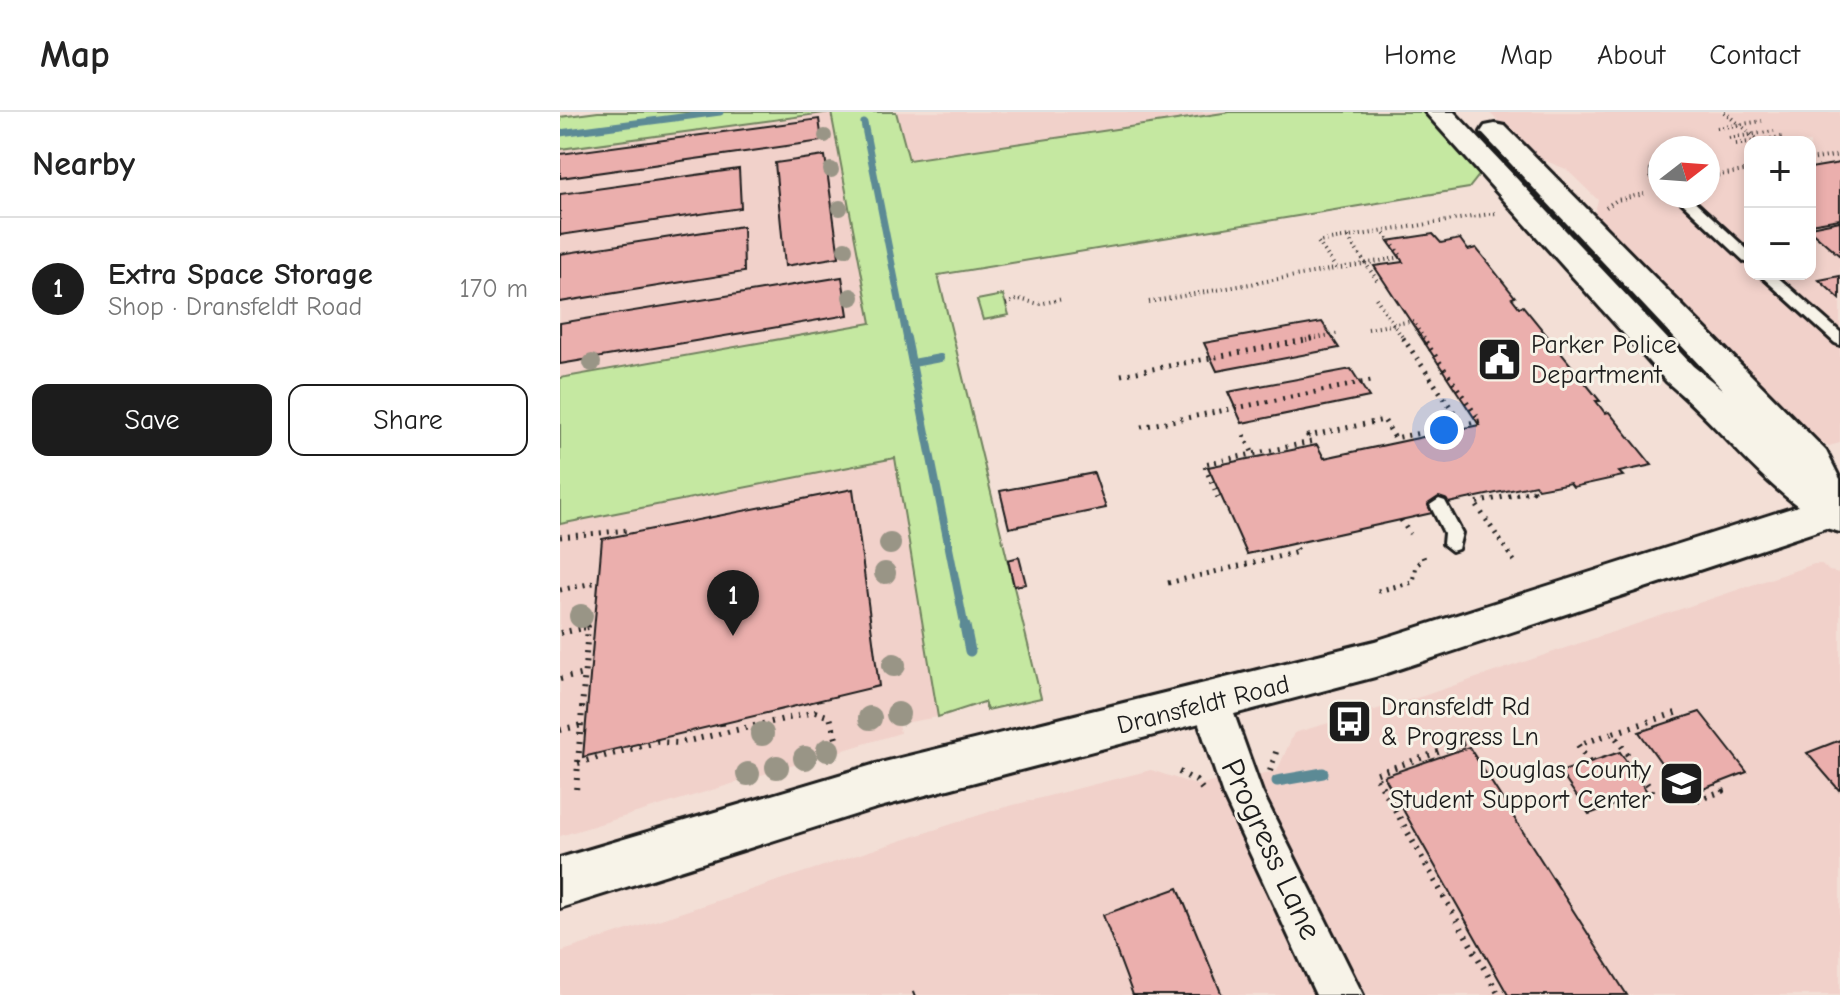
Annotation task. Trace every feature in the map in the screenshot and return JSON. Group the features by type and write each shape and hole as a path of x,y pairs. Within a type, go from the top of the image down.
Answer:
{"street":[{"path":"1439,112 1680,374 1712,400 1778,471 1838,512"},
{"path":"1476,112 1812,460 1838,512"},
{"name":"Dransfeldt Road","path":"560,883 876,786 1210,700 1293,682 1415,647 1606,581 1838,512"},
{"name":"Progress Lane","path":"1210,700 1243,795 1340,995"}],"lane":[{"path":"1694,208 1744,254"},
{"path":"1773,280 1840,340"},
{"path":"1439,505 1453,533 1452,544"}],"path":[{"path":"1724,112 1754,136"},
{"path":"1717,128 1762,121"},
{"path":"1729,138 1774,131"},
{"path":"1736,144 1744,143"},
{"path":"1816,159 1840,155"},
{"path":"1720,175 1744,171"},
{"path":"1605,208 1617,200 1644,194"},
{"path":"1336,268 1318,242 1501,213"},
{"path":"1149,302 1402,257 1383,232"},
{"path":"1348,238 1377,280"},
{"path":"1376,298 1462,424"},
{"path":"1006,304 1019,299 1039,304 1063,299"},
{"path":"1218,498 1204,464 1311,442 1308,436 1384,420 1395,438 1480,421 1412,321 1368,329"},
{"path":"1121,375 1340,333"},
{"path":"1141,427 1371,381"},
{"path":"1244,435 1253,454"},
{"path":"1514,561 1475,503 1533,491 1529,486"},
{"path":"1401,520 1410,534"},
{"path":"560,537 628,530 628,533"},
{"path":"1168,583 1298,552 1293,544"},
{"path":"1378,591 1413,582 1416,565 1424,559 1422,554"},
{"path":"560,590 598,582"},
{"path":"560,633 588,627 576,791"},
{"path":"560,679 584,674"},
{"path":"578,763 657,742 675,744 819,711 833,721 837,742"},
{"path":"1589,762 1578,745 1669,719 1679,712"},
{"path":"722,724 723,732"},
{"path":"560,730 583,725"},
{"path":"1613,733 1654,794 1639,799"},
{"path":"1464,743 1375,774 1499,995"},
{"path":"1179,772 1196,781 1207,797"},
{"path":"1697,800 1723,791 1717,783"}],"shaded area":[{"path":"831,112 871,323 938,717 898,724 900,733 560,836 560,149"},
{"path":"896,112 1230,112 908,160"},
{"path":"1489,112 1840,112 1840,443 1829,446 1807,434 1594,216 1598,200 1566,169 1531,155"},
{"path":"1814,564 1822,564 1829,571 1840,573 1840,995 560,995 560,952 998,809 1151,770 1196,785 1277,771 1294,733 1420,697"}],"green space":[{"path":"598,112 831,112 560,149 560,117"},
{"path":"831,112 896,112 909,160 1230,112 1427,112 1480,174 1469,188 938,275 1041,698 987,710 984,702 938,717 895,458 560,524 560,378 871,323"},
{"path":"1003,295 1009,315 983,320 977,300"}],"building":[{"path":"819,119 822,141 560,178 560,154"},
{"path":"825,156 839,257 785,266 775,163"},
{"path":"1840,163 1840,219 1816,223 1816,167"},
{"path":"739,169 741,208 560,235 560,194"},
{"path":"1840,221 1840,256 1816,235 1816,226"},
{"path":"743,226 744,272 560,302 560,254"},
{"name":"Parker Police Department","path":"1433,234 1441,243 1460,239 1468,250 1476,248 1515,297 1512,298 1519,307 1523,306 1600,401 1596,401 1605,413 1609,412 1652,465 1619,472 1623,476 1573,487 1570,483 1538,489 1535,485 1429,507 1432,513 1247,554 1208,467 1317,445 1324,458 1479,425 1374,266 1403,262 1388,241"},
{"path":"1840,276 1840,299 1819,280"},
{"path":"842,277 848,315 560,364 560,323"},
{"path":"1322,322 1339,348 1217,371 1204,343"},
{"path":"1351,369 1369,397 1242,423 1228,392"},
{"path":"1094,473 1106,508 1009,528 1000,491"},
{"path":"853,489 879,686 583,757 602,539"},
{"path":"1019,557 1026,584 1014,586 1008,560"},
{"path":"1700,712 1747,772 1685,796 1639,732"},
{"path":"1840,740 1840,789 1839,790 1807,753"},
{"path":"1469,747 1627,995 1508,995 1384,776"},
{"path":"1620,752 1648,793 1589,814 1560,772"},
{"path":"1178,888 1222,995 1133,995 1103,915"}],"waterway":[{"path":"560,133 720,112"},
{"path":"864,123 907,340"},
{"path":"907,338 965,628"},
{"path":"913,363 940,358"},
{"path":"965,626 970,651"},
{"path":"1277,781 1323,773"}],"place":[{"name":"Parker Police Department","path":"1500,359"},
{"name":"Extra Space Storage","path":"733,636"},
{"name":"Dransfeldt Rd & Progress Ln","path":"1350,721"},
{"name":"Douglas County Student Support Center","path":"1682,784"}]}
